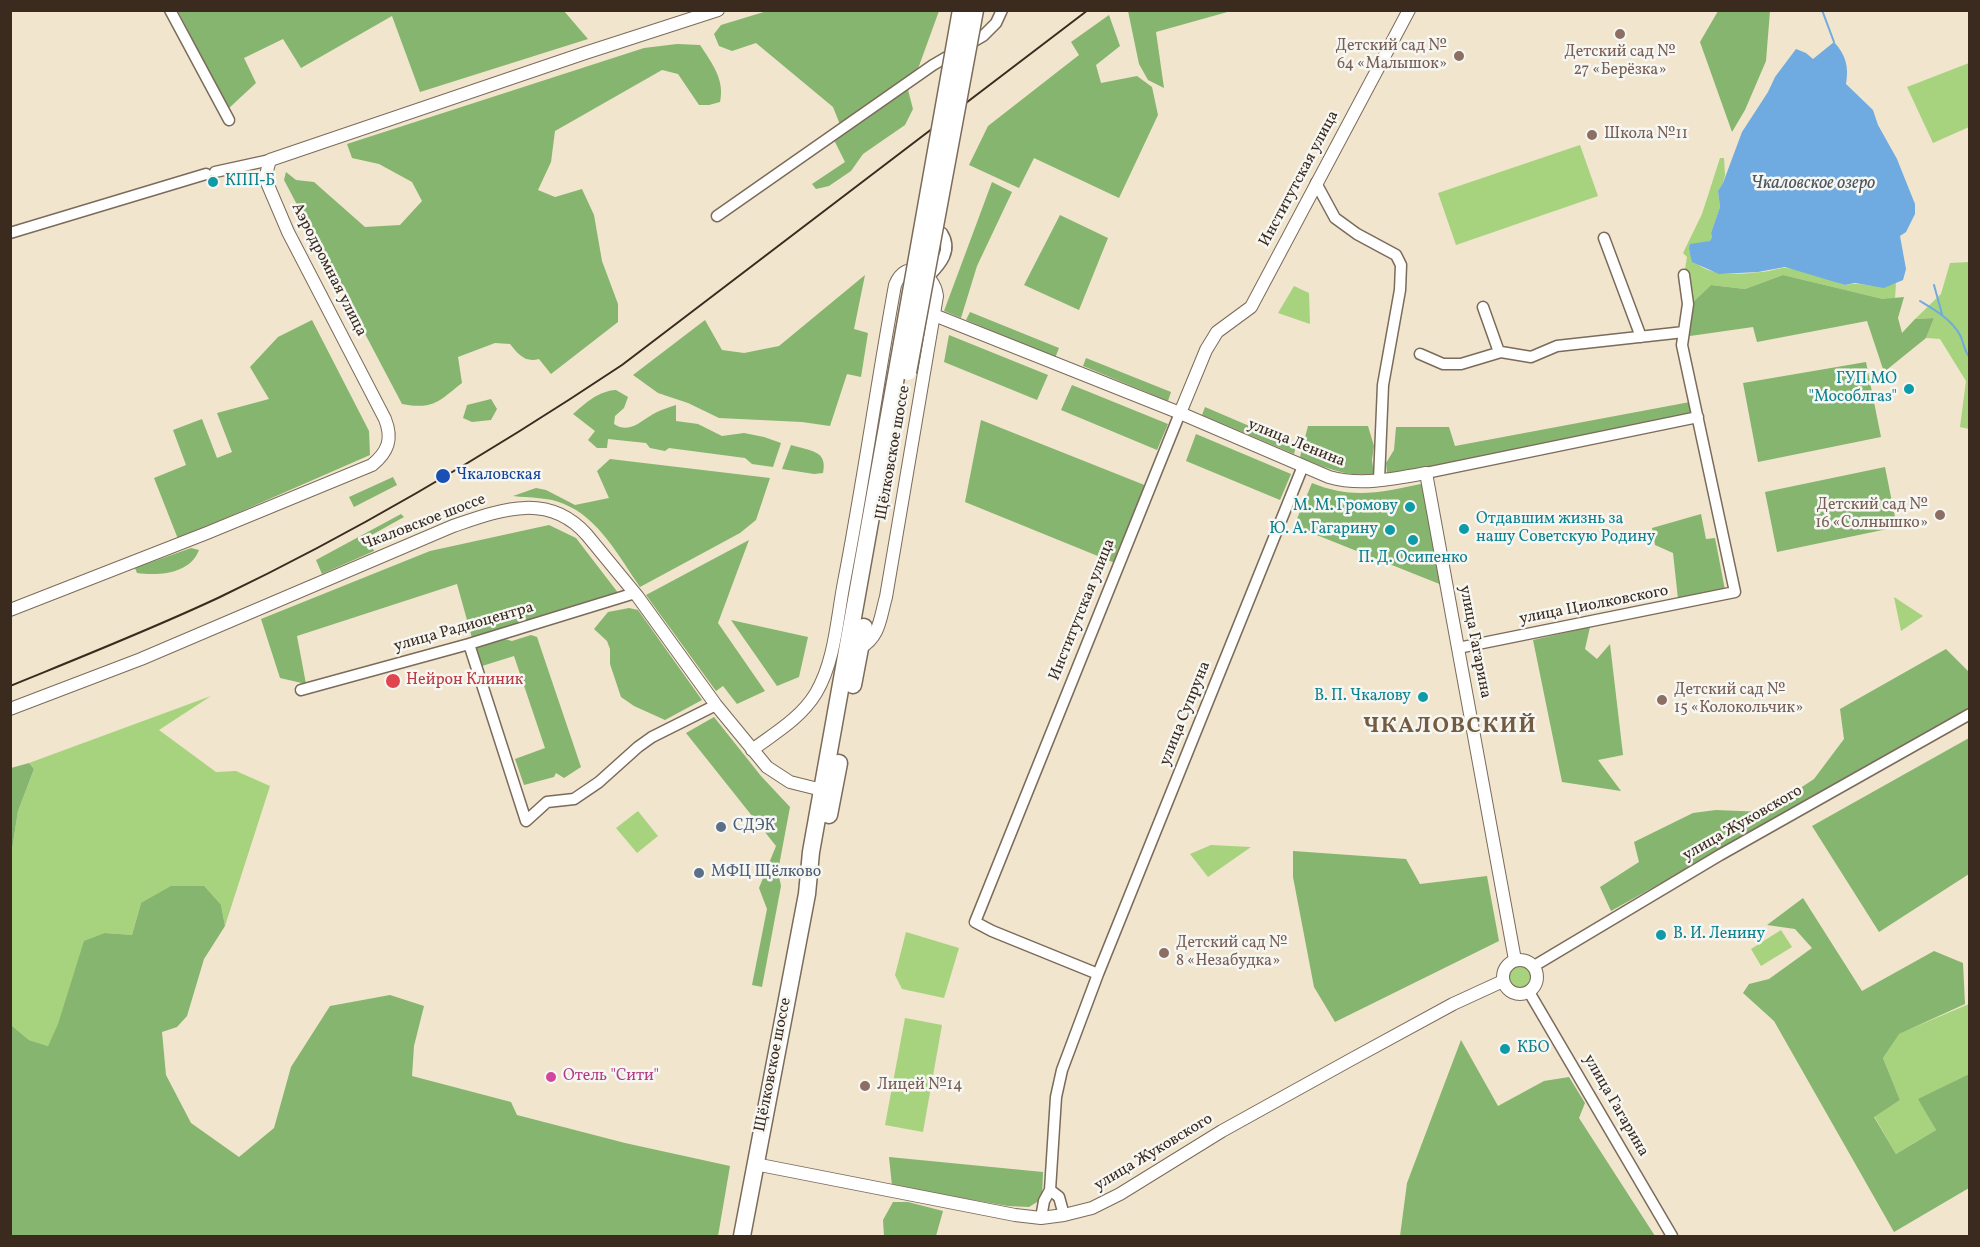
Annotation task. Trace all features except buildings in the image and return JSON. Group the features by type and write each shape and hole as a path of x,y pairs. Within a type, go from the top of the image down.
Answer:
{"main road":[{"name":"Щёлковское шоссе","path":"742,1236 807,894 817,819 828,788 860,648 902,371 961,10"},
{"name":"Щёлковское шоссе","path":"807,894 822,854 828,788 827,763 902,371 975,10"}],"street":[{"path":"170,10 229,120"},
{"path":"10,233 211,173 270,160 718,10"},
{"path":"717,216 933,65 983,36 996,22 1002,10"},
{"name":"Институтская улица","path":"1098,974 975,922 1206,350 1217,332 1251,307 1409,10"},
{"name":"Аэродромная улица","path":"10,610 372,465 387,450 389,430 385,419 291,238 266,178 270,160"},
{"path":"1316,183 1335,218 1357,234 1396,255 1401,265 1400,290 1383,385 1379,480"},
{"path":"929,276 939,265 947,250 947,243 942,233"},
{"path":"1604,238 1641,337"},
{"path":"752,750 793,720 808,704 825,674 853,537 896,285 900,274 905,271 920,271 929,276 936,288 934,315 886,597 876,634 871,642 860,648"},
{"path":"1684,275 1688,304 1682,345 1698,417"},
{"path":"1484,307 1499,352"},
{"name":"улица Ленина","path":"934,315 1180,413 1303,466 1345,481 1379,480 1426,473 1698,417"},
{"path":"1420,354 1443,364 1461,364 1499,352 1531,357 1557,346 1684,332"},
{"name":"улица Циолковского","path":"1458,648 1735,592 1698,417"},
{"name":"улица Супруна","path":"1098,974 1303,466"},
{"name":"улица Гагарина","path":"1426,473 1515,960"},
{"name":"Чкаловское шоссе","path":"10,709 141,659 453,526 490,514 530,507 542,508 565,516 583,530 635,593 716,705 767,767 795,784 828,788"},
{"name":"улица Радиоцентра","path":"301,690 469,644 635,593"},
{"path":"469,644 526,821 548,802 574,799 599,782 652,737 716,705 750,735 762,740 768,739"},
{"name":"улица Жуковского","path":"1534,966 1720,855 1970,714"},
{"path":"767,767 764,758 768,739"},
{"path":"795,784 815,779 827,763"},
{"path":"795,784 809,793 817,819"},
{"path":"1515,960 1526,960 1534,966 1538,977 1537,983 1529,992 1514,993 1509,990 1503,981 1506,966 1515,960"},
{"path":"1041,1218 1044,1202 1050,1190 1056,1097 1062,1070 1098,974"},
{"name":"улица Жуковского","path":"755,1164 1015,1215 1041,1218 1064,1215 1105,1202 1222,1131 1453,1004 1503,981"},
{"name":"улица Гагарина","path":"1529,992 1672,1236"},
{"path":"1050,1190 1059,1197 1064,1215"}],"green space":[{"path":"1128,10 1231,11 1156,32 1164,88 1148,80 1139,64"},
{"path":"178,11 564,11 588,39 420,92 392,16 301,68 283,39 244,58 256,83 228,109"},
{"path":"767,11 939,11 919,66 907,86 913,109 905,125 863,154 851,171 829,186 816,189 812,184 845,162 831,134 841,127 833,107 756,43 732,51 719,46 714,34 721,25"},
{"path":"1718,11 1770,11 1766,61 1745,110 1732,132 1700,42"},
{"path":"1109,15 1120,46 1096,65 1101,83 1137,76 1152,87 1158,115 1119,198 1034,158 1019,188 969,165 988,126 1079,55 1071,42"},
{"path":"677,44 700,45 719,79 720,102 699,105 678,74 662,70 555,131 551,162 538,190 555,197 582,189 594,215 602,261 618,304 618,322 551,374 539,359 526,359 510,344 495,343 458,357 462,383 441,399 422,406 402,404 284,180 286,172 296,180 314,182 365,227 400,225 422,201 412,182 379,164 352,158 347,144 644,48"},
{"path":"1969,63 1969,127 1933,143 1907,87"},
{"path":"1580,145 1598,196 1456,245 1438,193"},
{"path":"1720,158 1724,158 1725,175 1718,191 1720,207 1711,233 1712,237 1710,241 1689,249 1693,259 1701,266 1711,271 1735,274 1787,268 1845,285 1882,286 1896,283 1895,299 1883,299 1783,275 1745,289 1711,285 1691,304 1684,275 1687,257 1683,253 1702,214"},
{"path":"992,182 1012,192 977,266 961,318 944,311"},
{"path":"1060,215 1108,238 1079,310 1024,285"},
{"path":"1969,262 1969,429 1960,427 1966,381 1940,339 1926,338 1934,318 1915,319 1941,294 1950,263"},
{"path":"865,275 854,329 868,333 861,377 847,374 830,426 802,422 719,418 688,403 658,393 633,375 705,320 722,350 744,353 779,346"},
{"path":"1783,275 1883,299 1904,297 1898,318 1902,333 1915,319 1934,318 1926,338 1884,372 1867,321 1757,342 1753,327 1690,336 1686,315 1691,304 1711,285 1745,289"},
{"path":"1294,286 1309,293 1310,324 1278,313"},
{"path":"970,312 1059,348 1055,358 966,320"},
{"path":"312,320 369,431 370,455 178,539 154,478 186,465 173,430 202,419 217,458 232,452 217,413 269,399 250,367 278,337"},
{"path":"949,335 1048,375 1037,400 944,362"},
{"path":"1086,358 1171,392 1168,401 1083,366"},
{"path":"1866,362 1881,437 1758,462 1743,383"},
{"path":"1072,385 1168,424 1157,450 1061,410"},
{"path":"616,390 628,397 624,408 615,416 614,424 620,427 631,427 657,412 676,405 676,421 698,424 722,436 744,433 781,443 773,467 752,464 745,458 669,448 665,451 650,448 646,443 608,439 607,448 597,448 588,440 595,431 573,414 598,395"},
{"path":"491,399 497,409 491,420 472,422 463,418 467,405"},
{"path":"1690,402 1693,414 1425,469 1387,473 1386,463 1394,450 1396,427 1449,427 1455,446"},
{"path":"1205,407 1296,446 1294,454 1202,415"},
{"path":"981,420 1147,486 1115,563 965,502"},
{"path":"1308,426 1368,426 1374,446 1372,460 1374,474 1345,473 1300,457"},
{"path":"1196,434 1291,474 1280,500 1186,461"},
{"path":"791,445 811,450 820,456 824,465 823,473 814,474 782,469"},
{"path":"610,459 770,478 756,520 740,533 640,587 598,529 576,510 552,500 513,496 536,488 546,490 575,505 609,498 597,471"},
{"path":"1885,467 1897,527 1777,552 1765,492"},
{"path":"393,477 397,485 354,507 349,497"},
{"path":"1312,483 1341,491 1368,493 1425,483 1442,585 1294,526"},
{"path":"401,514 404,517 368,537 374,551 322,574 316,560"},
{"path":"1701,514 1706,539 1715,538 1725,590 1678,599 1673,553 1655,545 1652,528"},
{"path":"549,525 576,538 619,594 472,638 457,584 297,636 306,684 280,678 261,619 430,551"},
{"path":"749,540 718,623 765,691 737,704 723,686 716,691 646,595"},
{"path":"191,548 199,550 195,558 181,569 155,574 137,573 135,568"},
{"path":"1894,597 1923,616 1901,631"},
{"path":"629,608 638,610 702,700 665,720 634,706 621,697 610,664 610,649 607,641 594,629 608,612"},
{"path":"731,620 808,637 799,677 777,686"},
{"path":"1590,627 1585,649 1597,659 1610,644 1623,755 1598,760 1621,791 1562,782 1533,640"},
{"path":"531,635 537,637 581,767 564,778 556,773 554,777 524,785 515,759 545,748 514,656 482,666 475,646 501,638 512,641"},
{"path":"1946,649 1969,672 1969,711 1611,911 1600,887 1639,862 1634,842 1693,813 1716,810 1764,812 1814,779 1844,739 1840,709"},
{"path":"211,696 159,730 216,772 236,771 270,786 225,926 221,905 141,903 132,935 105,933 48,1046 29,1040 11,1025 11,856 18,811 34,769 29,763"},
{"path":"714,717 761,776 790,807 778,871 781,886 762,987 752,985 767,909 759,888 776,846 686,733"},
{"path":"1969,738 1969,874 1879,932 1812,826"},
{"path":"29,763 34,769 18,811 11,856 11,768"},
{"path":"638,811 658,836 637,853 616,828"},
{"path":"1211,845 1251,847 1208,877 1190,854"},
{"path":"1293,851 1406,859 1420,884 1487,876 1499,941 1335,1022 1314,987 1293,877"},
{"path":"171,886 204,886 221,905 225,926 204,959 187,1016 177,1027 162,1032 166,1075 191,1123 239,1157 274,1128 291,1067 330,1006 390,995 424,1006 414,1046 412,1076 511,1102 517,1115 625,1143 730,1166 718,1236 11,1236 11,1025 29,1040 48,1046 58,1024 84,941 105,933 132,935 141,903"},
{"path":"1803,898 1862,991 1934,951 1963,963 1965,1004 1899,1034 1883,1058 1900,1100 1874,1117 1896,1154 1936,1130 1918,1099 1969,1074 1969,1188 1894,1232 1774,1021 1743,993 1749,984 1769,979 1812,948 1795,929 1767,925"},
{"path":"1781,930 1792,947 1761,966 1751,949"},
{"path":"906,932 959,948 944,998 902,989 895,975"},
{"path":"1520,965 1529,968 1532,977 1529,986 1520,989 1511,986 1508,977 1511,968"},
{"path":"1969,1004 1969,1074 1919,1099 1936,1130 1896,1154 1874,1116 1900,1100 1883,1058 1898,1034"},
{"path":"905,1018 942,1025 923,1132 885,1125"},
{"path":"1461,1040 1498,1106 1544,1081 1569,1077 1585,1103 1579,1118 1655,1236 1400,1236 1407,1183"},
{"path":"889,1157 1043,1172 1042,1199 1029,1207 1008,1206 892,1186"},
{"path":"893,1202 908,1202 943,1211 936,1236 884,1236 883,1220"}],"water":[{"name":"Чкаловское озеро","path":"1834,42 1846,62 1846,84 1873,110 1878,125 1897,159 1915,204 1915,214 1906,232 1900,236 1906,269 1903,280 1884,288 1855,283 1845,285 1785,267 1758,272 1719,274 1692,262 1690,244 1710,241 1720,207 1718,191 1742,132 1775,77 1796,49 1813,59"}],"waterway":[{"path":"1822,10 1834,42"},
{"path":"1934,285 1942,314"},
{"path":"1920,301 1952,324 1960,335 1970,358"}],"railway":[{"path":"10,686 220,597 324,545 475,459 622,365 1088,10"}],"place":[{"name":"Детский сад № 27 «Берёзка»","path":"1620,34"},
{"name":"Детский сад № 64 «Малышок»","path":"1459,56"},
{"name":"Школа №11","path":"1592,135"},
{"name":"КПП-Б","path":"213,182"},
{"name":"ГУП МО \"Мособлгаз\"","path":"1909,389"},
{"name":"Чкаловская","path":"443,476"},
{"name":"М. М. Громову","path":"1410,507"},
{"name":"Детский сад № 16 «Солнышко»","path":"1940,515"},
{"name":"Отдавшим жизнь за нашу Советскую Родину","path":"1464,529"},
{"name":"Ю. А. Гагарину","path":"1390,530"},
{"name":"П. Д. Осипенко","path":"1413,540"},
{"name":"Нейрон Клиник","path":"393,681"},
{"name":"В. П. Чкалову","path":"1423,697"},
{"name":"Детский сад № 15 «Колокольчик»","path":"1662,700"},
{"name":"СДЭК","path":"721,827"},
{"name":"МФЦ Щёлково","path":"699,873"},
{"name":"В. И. Ленину","path":"1661,935"},
{"name":"Детский сад № 8 «Незабудка»","path":"1164,953"},
{"name":"КБО","path":"1505,1049"},
{"name":"Отель \"Сити\"","path":"551,1077"},
{"name":"Лицей №14","path":"865,1086"}],"district":[{"name":"ЧКАЛОВСКИЙ","path":"1450,728"}]}
